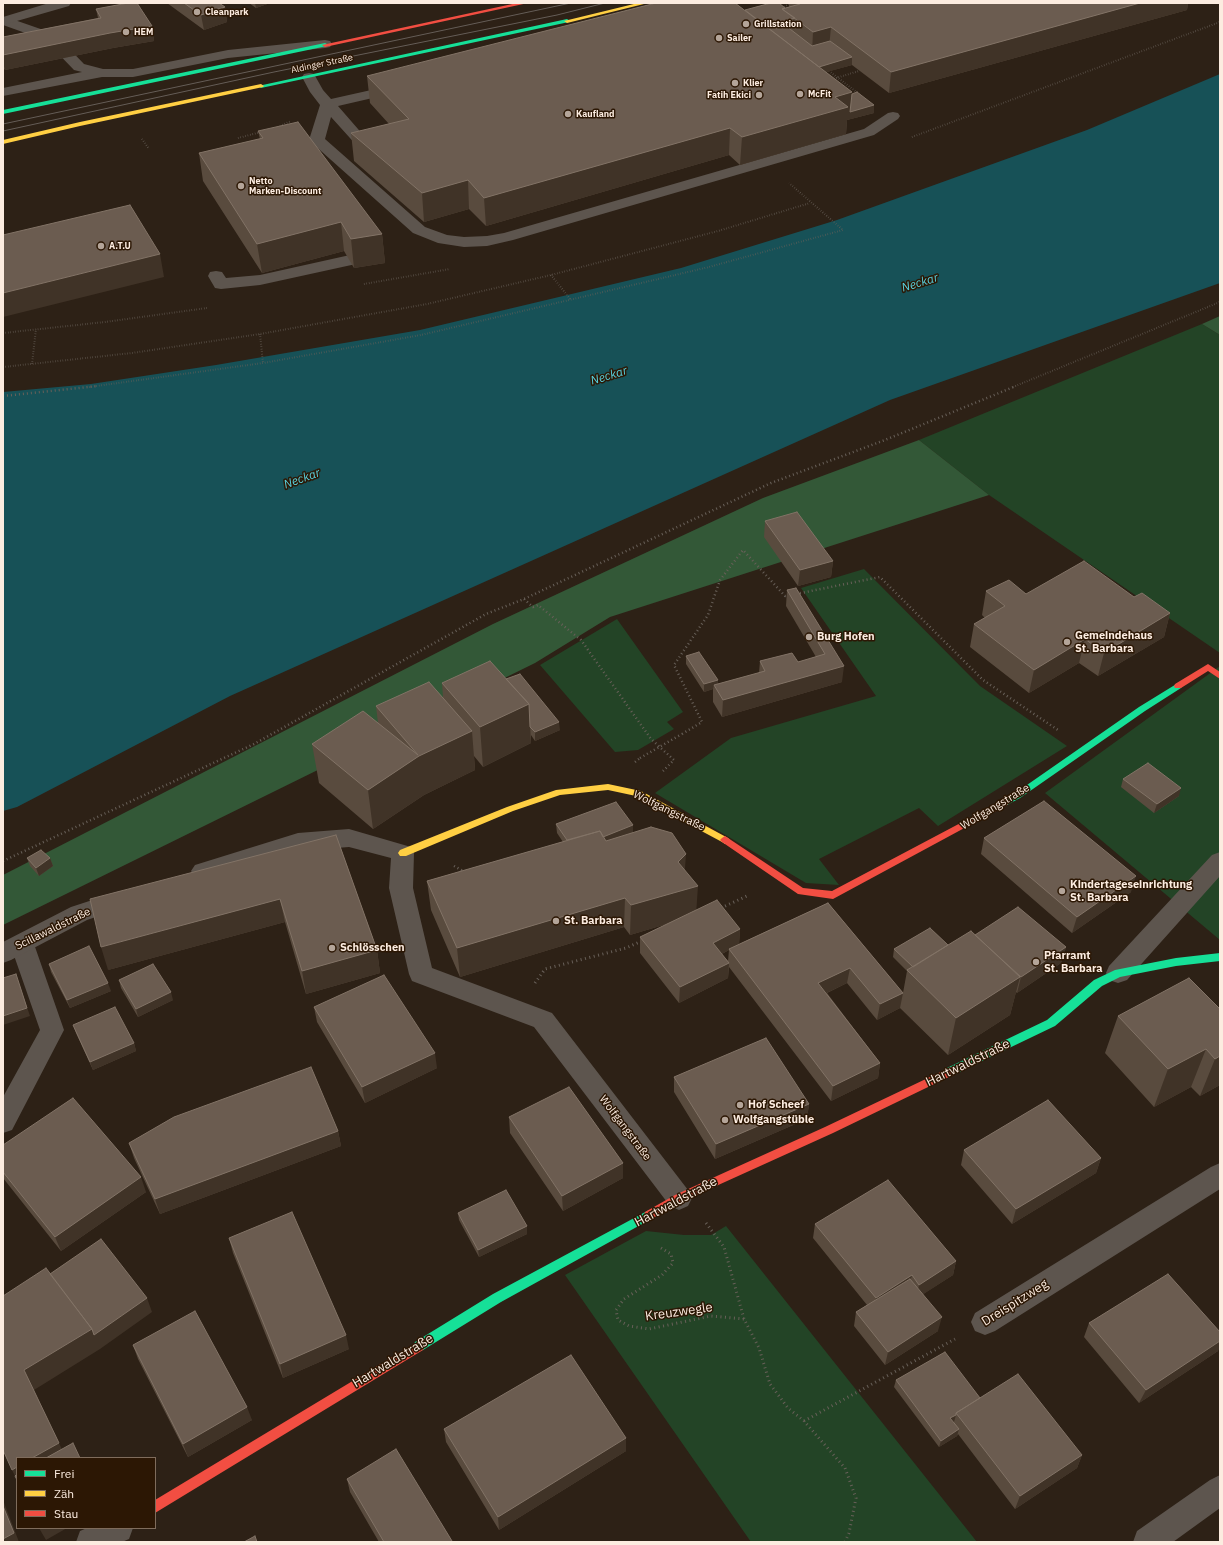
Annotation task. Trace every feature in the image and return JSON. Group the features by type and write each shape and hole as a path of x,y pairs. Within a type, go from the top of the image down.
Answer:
{"street":[{"name":"Aldinger Straße","path":"3,112 525,3"},
{"name":"Aldinger Straße","path":"3,142 309,77 645,3"},
{"path":"4,21 54,4"},
{"path":"4,21 50,37 79,67 103,73"},
{"path":"3,92 103,73 133,73 228,54 326,44"},
{"path":"309,77 317,92 375,157"},
{"path":"328,104 412,85"},
{"path":"328,104 318,140 419,230 444,240 464,242 487,241 508,237 868,132 893,116"},
{"path":"216,276 221,284 260,280 350,260"},
{"name":"Wolfgangstraße","path":"679,1198 543,1020 421,974 401,888 412,849 510,808 558,792 608,786 638,793 714,833 801,891 833,895 939,840 1017,796 1084,748 1208,667 1220,676"},
{"path":"183,878 298,842 349,838 412,849"},
{"path":"1118,973 1220,861"},
{"name":"Scillawaldstraße","path":"13,949 80,913 139,893"},
{"path":"3,1122 52,1030 13,949"},
{"name":"Hartwaldstraße","path":"156,1506 497,1298 679,1198 829,1130 1051,1023 1098,983 1118,973 1176,962 1220,957"},
{"name":"Dreispitzweg","path":"985,1322 1220,1175"},
{"path":"1148,1542 1220,1490"},
{"path":"92,1542 116,1529"}],"path":[{"path":"778,10 792,3"},
{"path":"829,71 855,91 893,116"},
{"path":"830,79 859,71"},
{"path":"848,93 855,91"},
{"path":"277,127 328,104"},
{"path":"238,138 264,131"},
{"path":"3,396 99,386 263,363 421,335 709,267 775,247 843,230 810,203 791,184"},
{"path":"3,367 132,353 260,334 427,304 551,275 718,231 810,203"},
{"path":"551,275 572,300"},
{"path":"3,860 254,744 486,614 524,599 771,483 885,440 1220,302"},
{"path":"32,364 36,330"},
{"path":"260,334 263,363"},
{"path":"640,758 702,722 674,665 708,615 720,580 744,550 785,596 880,577 983,680 1084,748"},
{"path":"524,599 533,607 538,605 581,640 651,739 674,760 638,793"},
{"path":"412,849 465,872"},
{"path":"716,910 732,903"},
{"path":"518,1011 545,969 626,948 648,939"},
{"path":"706,1223 724,1247 744,1319 759,1348 770,1384 788,1408 804,1421 845,1468 856,1498 849,1533 845,1542"},
{"name":"Kreuzwegle","path":"654,1248 660,1247 671,1254 673,1263 662,1275 624,1299 616,1310 618,1320 629,1326 649,1330 712,1316 744,1319"},
{"name":"Dreispitzweg","path":"804,1421 985,1322"}],"green space":[{"path":"1220,316 1220,335 1202,324"},
{"path":"1202,324 1220,335 1220,653 989,495 919,440"},
{"path":"919,440 989,495 610,617 535,663 3,925 3,875 493,624 763,498"},
{"path":"864,569 980,686 1067,746 938,826 919,808 819,859 839,885 806,883 655,793 731,738 876,696 801,588"},
{"path":"617,619 683,712 667,722 674,729 638,750 615,752 540,665"},
{"path":"1220,666 1220,940 1045,793"},
{"path":"726,1226 977,1542 751,1542 565,1275 646,1231 684,1235 711,1235"}],"water":[{"name":"Neckar","path":"1220,74 1220,283 890,400 230,696 17,807 3,811 3,392 91,384 216,365 420,330 681,268 837,220 1087,130"}],"building":[{"path":"128,3 137,3 152,26 3,55 3,37 101,18 96,9"},
{"path":"184,3 219,3 225,7 201,15"},
{"path":"656,3 735,3 852,92 835,97 848,107 742,137 730,128 484,198 468,180 422,193 351,133 409,119 367,76"},
{"path":"771,3 779,3 785,8 782,9 795,18 781,22 812,46 830,41 852,57 819,67 745,10"},
{"path":"798,3 1140,3 891,72 831,27 813,32 782,9 800,4"},
{"path":"857,92 874,105 850,112 852,94"},
{"path":"298,122 382,234 351,239 341,222 257,244 199,153 263,138 258,131"},
{"path":"130,205 160,254 3,293 3,235"},
{"path":"797,512 833,561 800,570 765,521"},
{"name":"Gemeindehaus St. Barbara","path":"1084,561 1134,597 1142,593 1170,613 1104,653 1085,639 1034,670 974,624 1005,606 986,591 1009,580 1026,594"},
{"path":"796,588 844,666 723,700 714,685 765,671 760,661 792,653 798,662 825,654 787,590"},
{"path":"699,652 718,680 704,684 686,656"},
{"path":"490,661 529,704 480,727 442,683"},
{"path":"520,674 559,722 535,732 530,727 529,704 506,679"},
{"path":"429,682 472,731 419,756 368,790 312,744 363,711 418,755 376,706"},
{"path":"1148,763 1181,788 1157,804 1123,779"},
{"path":"1044,801 1136,876 1077,917 984,838"},
{"path":"616,802 633,825 603,837 600,831 567,840 556,824"},
{"path":"651,827 672,833 686,854 678,862 698,886 631,905 625,898 457,948 427,881 600,831 606,841"},
{"path":"336,835 377,950 302,971 280,899 101,947 90,899"},
{"path":"41,850 50,858 36,868 27,858"},
{"path":"717,900 740,929 713,943 729,963 680,987 640,937"},
{"path":"828,903 903,993 880,1004 850,968 818,983 880,1063 833,1086 729,949"},
{"path":"1018,907 1066,947 1021,977 975,935"},
{"path":"930,928 948,945 913,967 894,949"},
{"path":"971,931 1020,977 956,1018 907,970"},
{"path":"89,946 108,983 67,1000 49,964"},
{"path":"153,964 171,992 136,1009 119,980"},
{"path":"16,974 27,1008 3,1016 3,978"},
{"path":"384,975 435,1053 362,1087 314,1007"},
{"path":"1189,978 1220,1009 1220,1056 1215,1059 1206,1049 1168,1069 1118,1016"},
{"path":"115,1007 134,1043 90,1062 73,1025"},
{"name":"Hof Scheef","path":"766,1038 809,1104 716,1144 674,1077"},
{"path":"311,1067 338,1131 155,1199 129,1143 174,1117"},
{"path":"569,1087 623,1163 562,1196 509,1117"},
{"path":"73,1098 141,1177 55,1237 3,1172 3,1145"},
{"path":"1048,1100 1101,1158 1016,1209 964,1150"},
{"path":"888,1180 956,1261 919,1285 912,1275 876,1298 815,1224"},
{"path":"506,1190 527,1226 478,1250 458,1213"},
{"path":"292,1212 346,1335 280,1364 229,1238"},
{"path":"101,1239 147,1298 94,1335 92,1329 50,1274"},
{"path":"46,1268 92,1329 24,1370 59,1443 34,1457 16,1457 16,1468 12,1470 3,1450 3,1296"},
{"path":"1168,1274 1220,1332 1220,1341 1146,1390 1089,1323"},
{"path":"910,1279 942,1317 888,1352 856,1312"},
{"path":"195,1311 247,1407 183,1444 133,1345"},
{"path":"945,1352 980,1398 950,1418 959,1429 941,1441 896,1380"},
{"path":"571,1355 626,1438 498,1517 444,1429"},
{"path":"1018,1374 1082,1455 1020,1496 956,1413"},
{"path":"73,1443 80,1457 48,1457"},
{"path":"396,1449 452,1541 384,1542 347,1479"},
{"path":"3,1506 14,1533 3,1539"},
{"path":"255,1536 257,1542 244,1542"}],"tram line":[{"path":"3,124 571,3"},
{"path":"3,131 274,72 557,15 605,3"}],"traffic: fast":[{"path":"261,86 567,21"},
{"path":"3,112 325,45"},
{"path":"1004,803 1017,796 1142,709 1178,686"},
{"path":"951,1071 1051,1023 1098,983 1118,973 1176,962 1220,957"},
{"path":"419,1346 497,1298 649,1215"}],"traffic: slow":[{"path":"567,21 645,3"},
{"path":"3,142 80,124 261,86"},
{"path":"403,853 510,809 559,792 608,787 638,793 725,840"}],"traffic: jam":[{"path":"325,45 525,3"},
{"path":"1178,686 1208,667 1220,676"},
{"path":"725,840 801,891 833,895 1004,803"},
{"path":"649,1215 679,1198 829,1130 951,1071"},
{"path":"156,1506 419,1346"}],"place":[{"name":"Cleanpark","path":"197,12"},
{"name":"Grillstation","path":"746,24"},
{"name":"HEM","path":"126,32"},
{"name":"Sailer","path":"719,38"},
{"name":"Klier","path":"735,83"},
{"name":"McFit","path":"800,94"},
{"name":"Fatih Ekici","path":"759,95"},
{"name":"Kaufland","path":"568,114"},
{"name":"Netto Marken-Discount","path":"241,186"},
{"name":"A.T.U","path":"101,246"},
{"name":"Burg Hofen","path":"809,637"},
{"name":"Gemeindehaus St. Barbara","path":"1067,642"},
{"name":"Kindertageseinrichtung St. Barbara","path":"1062,891"},
{"name":"St. Barbara","path":"556,921"},
{"name":"Schlösschen","path":"332,948"},
{"name":"Pfarramt St. Barbara","path":"1036,962"},
{"name":"Hof Scheef","path":"740,1105"},
{"name":"Wolfgangstüble","path":"725,1120"}]}
